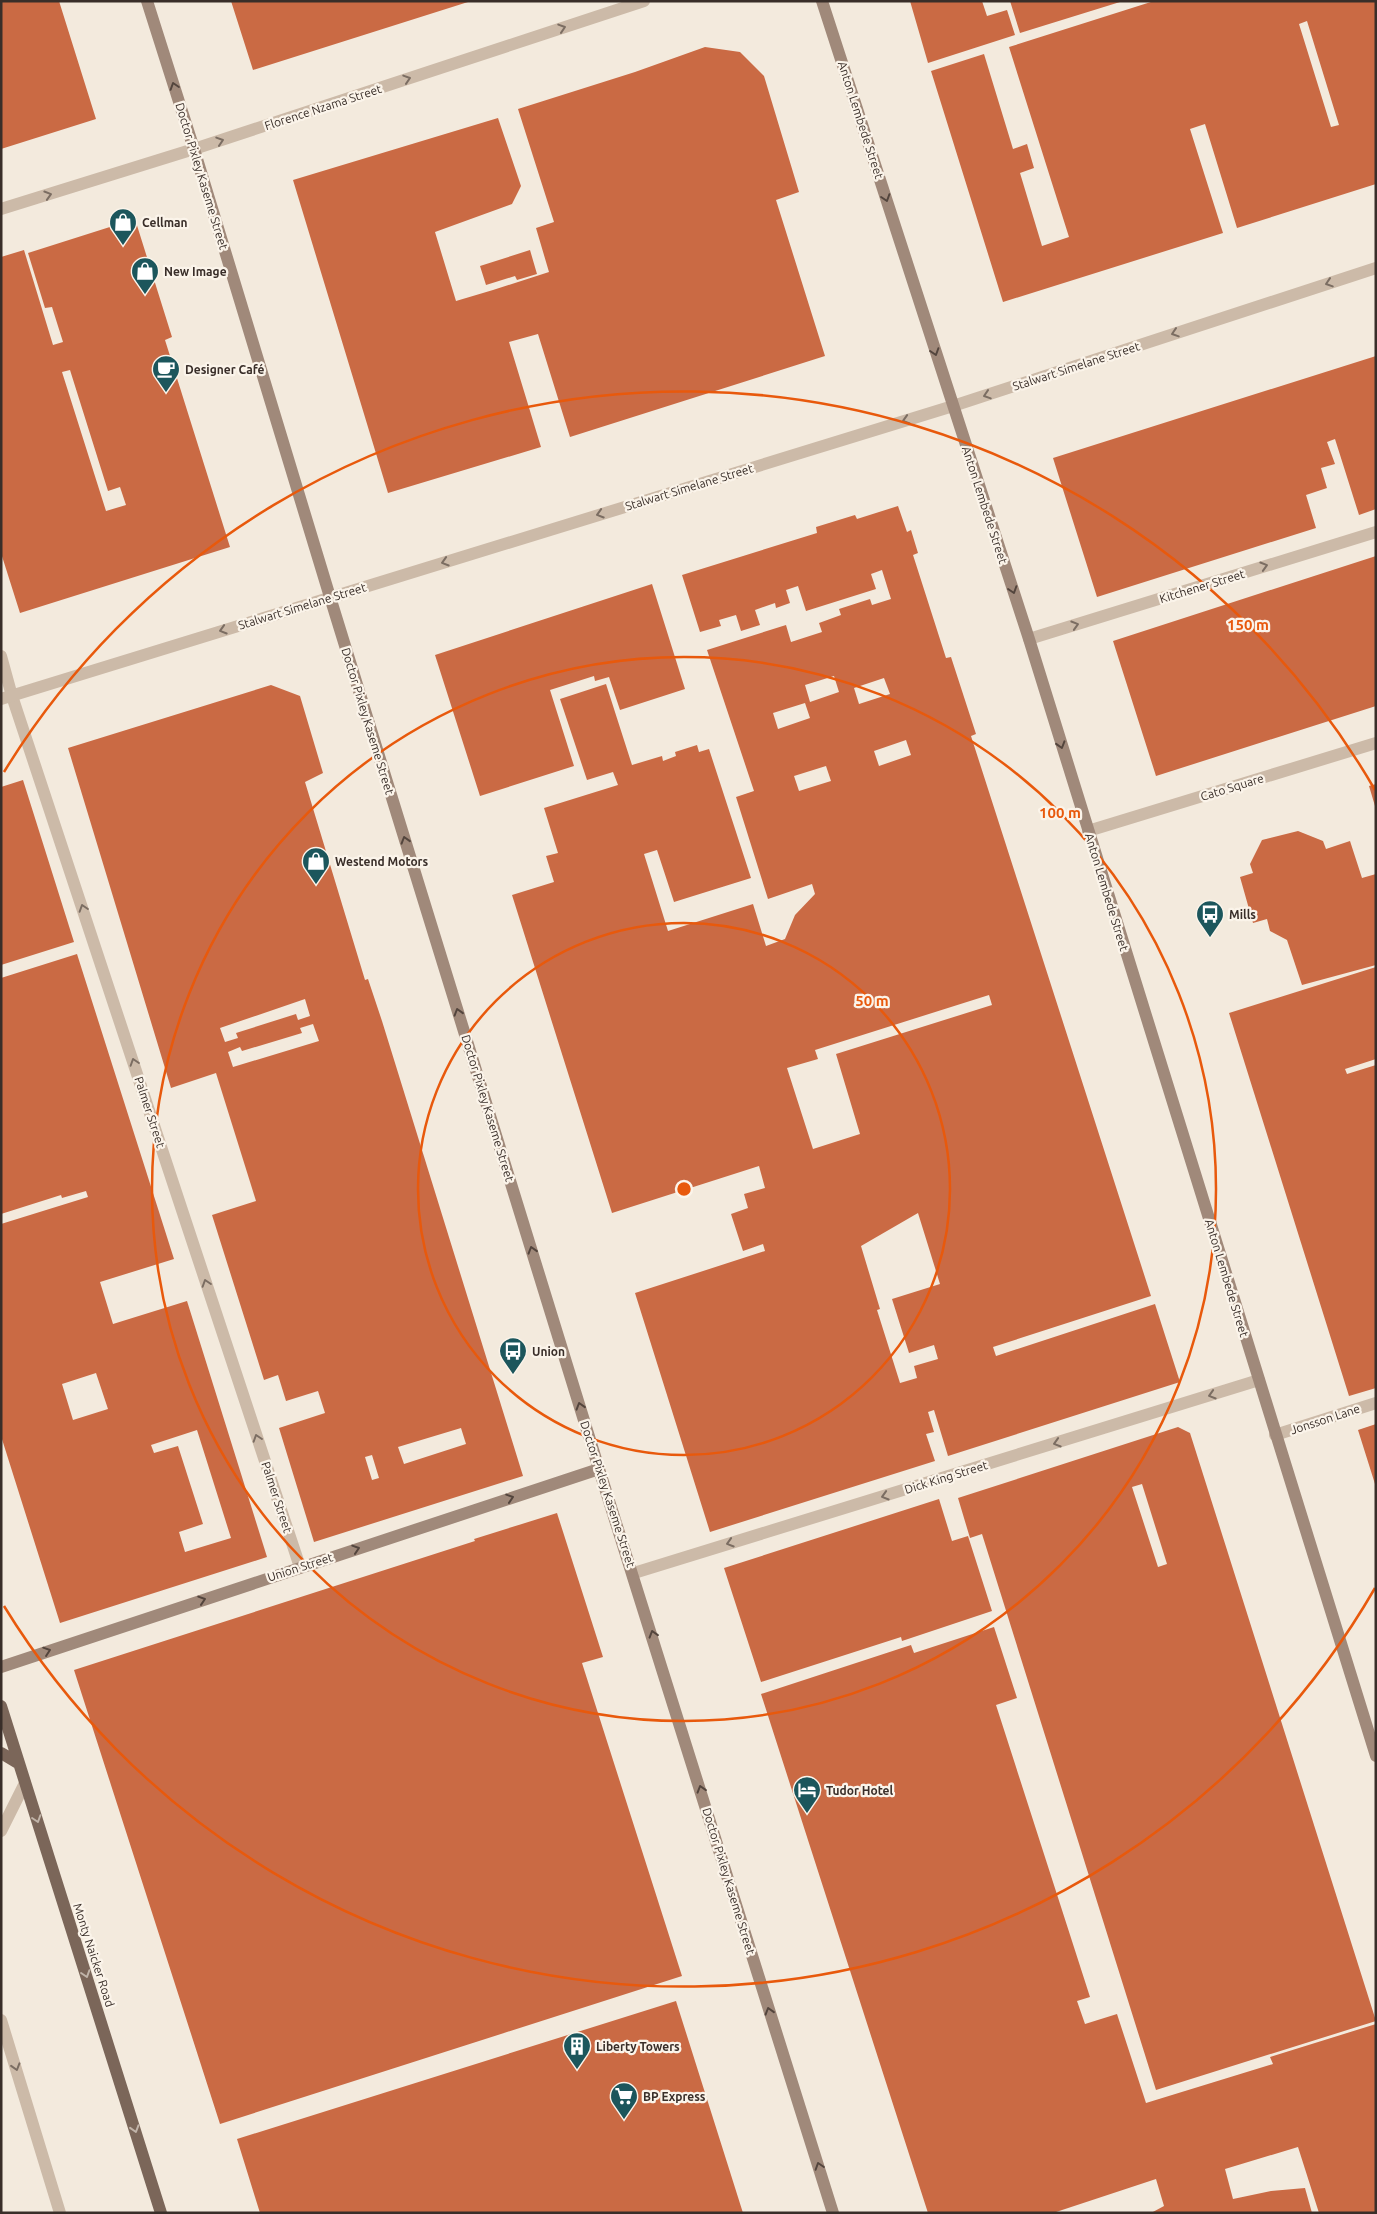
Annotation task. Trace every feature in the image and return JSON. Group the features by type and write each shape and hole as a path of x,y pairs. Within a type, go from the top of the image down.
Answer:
{"main road":[{"name":"Doctor Pixley Kaseme Street","path":"146,1 194,149 599,1469 634,1573 834,2213"},
{"name":"Anton Lembede Street","path":"822,1 1029,639 1375,1753"},
{"name":"Union Street","path":"1,1667 599,1469"},
{"name":"Monty Naicker Road","path":"1,1706 161,2213"},
{"path":"1,1753 18,1763"}],"street":[{"name":"Florence Nzama Street","path":"1,209 194,149 644,1"},
{"name":"Stalwart Simelane Street","path":"7,698 953,406 1376,268"},
{"name":"Kitchener Street","path":"1029,639 1376,532"},
{"name":"Palmer Street","path":"1,656 7,698 300,1567"},
{"name":"Cato Square","path":"1088,832 1376,743"},
{"name":"Dick King Street","path":"634,1573 1259,1380"},
{"name":"Jonsson Lane","path":"1275,1435 1376,1403"},
{"path":"1,1831 25,1784"},
{"path":"1,2020 60,2213"}],"building":[{"path":"1,1 59,1 96,119 1,149"},
{"path":"231,1 468,1 468,2 253,70"},
{"path":"910,1 982,1 987,16 1007,10 1015,35 928,63"},
{"path":"1010,1 1120,1 1120,2 1020,33"},
{"path":"1154,1 1376,1 1376,184 1237,228 1205,124 1190,129 1223,233 1003,302 931,71 984,54 1013,149 1027,144 1034,168 1020,173 1042,246 1069,237 1009,47","holes":["1307,21 1339,125 1331,127 1299,24"]},
{"path":"705,47 740,52 764,76 799,192 776,200 825,356 570,437 538,334 509,342 541,447 388,493 293,180 498,118 521,186 512,204 435,232 456,301 549,272 536,228 554,222 518,109 635,72"},
{"path":"135,219 172,337 165,340 230,547 20,613 1,553 1,257 24,250 53,345 63,342 52,307 45,308 28,253","holes":["70,370 108,491 120,487 126,505 106,511 62,372"]},
{"path":"530,250 537,274 517,280 515,276 486,285 480,266"},
{"path":"1376,356 1376,509 1359,515 1335,439 1327,442 1335,464 1321,468 1327,488 1306,495 1316,528 1097,597 1053,458"},
{"path":"898,506 907,532 911,530 918,553 913,555 946,658 951,657 976,734 971,736 1151,1296 993,1347 996,1356 1155,1304 1180,1382 948,1456 934,1410 928,1412 934,1432 926,1434 935,1461 710,1532 635,1293 765,1251 763,1244 743,1251 731,1214 748,1208 744,1194 765,1188 759,1166 612,1213 512,895 554,882 546,856 558,853 544,808 618,785 613,772 587,780 560,699 606,684 632,765 662,756 663,761 676,756 675,752 697,745 699,752 709,749 751,878 674,902 657,850 644,854 668,931 753,904 766,946 785,939 795,915 815,894 812,884 768,899 736,797 754,791 707,650 786,625 791,642 822,632 819,623 841,615 839,609 870,599 872,605 891,599 882,570 871,574 876,589 806,611 798,586 786,590 790,603 776,608 775,603 755,610 760,625 741,631 736,615 719,620 721,626 700,632 682,575 817,533 816,527 855,515 857,519","holes":["834,676 839,692 810,702 805,685","884,678 890,694 859,704 854,688","805,703 810,718 778,729 773,713","906,740 911,755 879,766 874,751","826,766 831,781 799,791 794,776","989,995 992,1005 836,1054 860,1134 813,1149 787,1068 818,1059 815,1050","918,1213 940,1284 892,1299 909,1353 934,1345 938,1359 914,1366 917,1378 900,1383 877,1310 880,1309 861,1246"]},
{"path":"1376,556 1376,706 1156,776 1113,641"},
{"path":"652,584 685,689 620,710 609,677 595,681 594,676 550,690 574,766 480,796 435,655"},
{"path":"271,685 300,696 323,773 305,782 365,980 368,979 382,1021 523,1476 314,1542 279,1428 325,1413 318,1391 286,1401 278,1375 264,1380 212,1215 256,1201 216,1073 171,1088 68,748","holes":["305,999 310,1016 298,1020 296,1014 236,1033 238,1038 225,1042 220,1028","313,1024 319,1041 233,1067 228,1052 240,1047 242,1051 302,1033 300,1028","461,1428 466,1444 404,1464 398,1447","372,1455 379,1478 372,1480 365,1457"]},
{"path":"23,780 74,942 1,965 1,787"},
{"path":"1376,784 1376,806 1375,806 1369,786"},
{"path":"1298,831 1323,841 1326,849 1350,841 1362,878 1376,874 1376,965 1302,985 1287,940 1270,931 1267,919 1253,923 1240,877 1253,873 1250,864 1262,840"},
{"path":"77,954 174,1259 100,1282 113,1324 187,1301 267,1557 60,1623 1,1436 1,1224 88,1197 86,1191 62,1198 61,1195 1,1214 1,978","holes":["96,1373 108,1409 73,1420 62,1384","197,1430 231,1538 185,1552 179,1532 203,1524 178,1446 154,1453 151,1445"]},
{"path":"1376,967 1376,1059 1345,1069 1347,1074 1376,1065 1376,1388 1349,1396 1229,1013"},
{"path":"1376,1424 1376,1484 1375,1484 1358,1430"},
{"path":"1178,1427 1190,1433 1376,2021 1156,2090 982,1534 970,1538 958,1498","holes":["1142,1484 1167,1564 1158,1567 1132,1487"]},
{"path":"939,1499 952,1541 968,1536 992,1611 902,1641 901,1637 761,1682 724,1568"},
{"path":"557,1513 603,1657 582,1663 682,1976 220,2124 74,1670"},
{"path":"994,1627 1017,1698 996,1705 1090,1997 1077,2001 1085,2024 1117,2014 1146,2103 1273,2064 1270,2057 1376,2024 1376,2213 1319,2213 1298,2147 1225,2169 1233,2199 1271,2191 1305,2188 1312,2213 1151,2213 1164,2206 1156,2179 1053,2213 928,2213 761,1694 911,1645 914,1653"},
{"name":"Liberty Towers","path":"676,2001 743,2213 260,2213 237,2139"}],"place":[{"name":"Cellman","path":"123,246"},
{"name":"New Image","path":"145,295"},
{"name":"Designer Café","path":"166,393"},
{"name":"Westend Motors","path":"316,885"},
{"name":"Mills","path":"1210,938"},
{"name":"Union","path":"513,1375"},
{"name":"Tudor Hotel","path":"807,1814"},
{"name":"Liberty Towers","path":"577,2070"},
{"name":"BP Express","path":"624,2120"}]}
